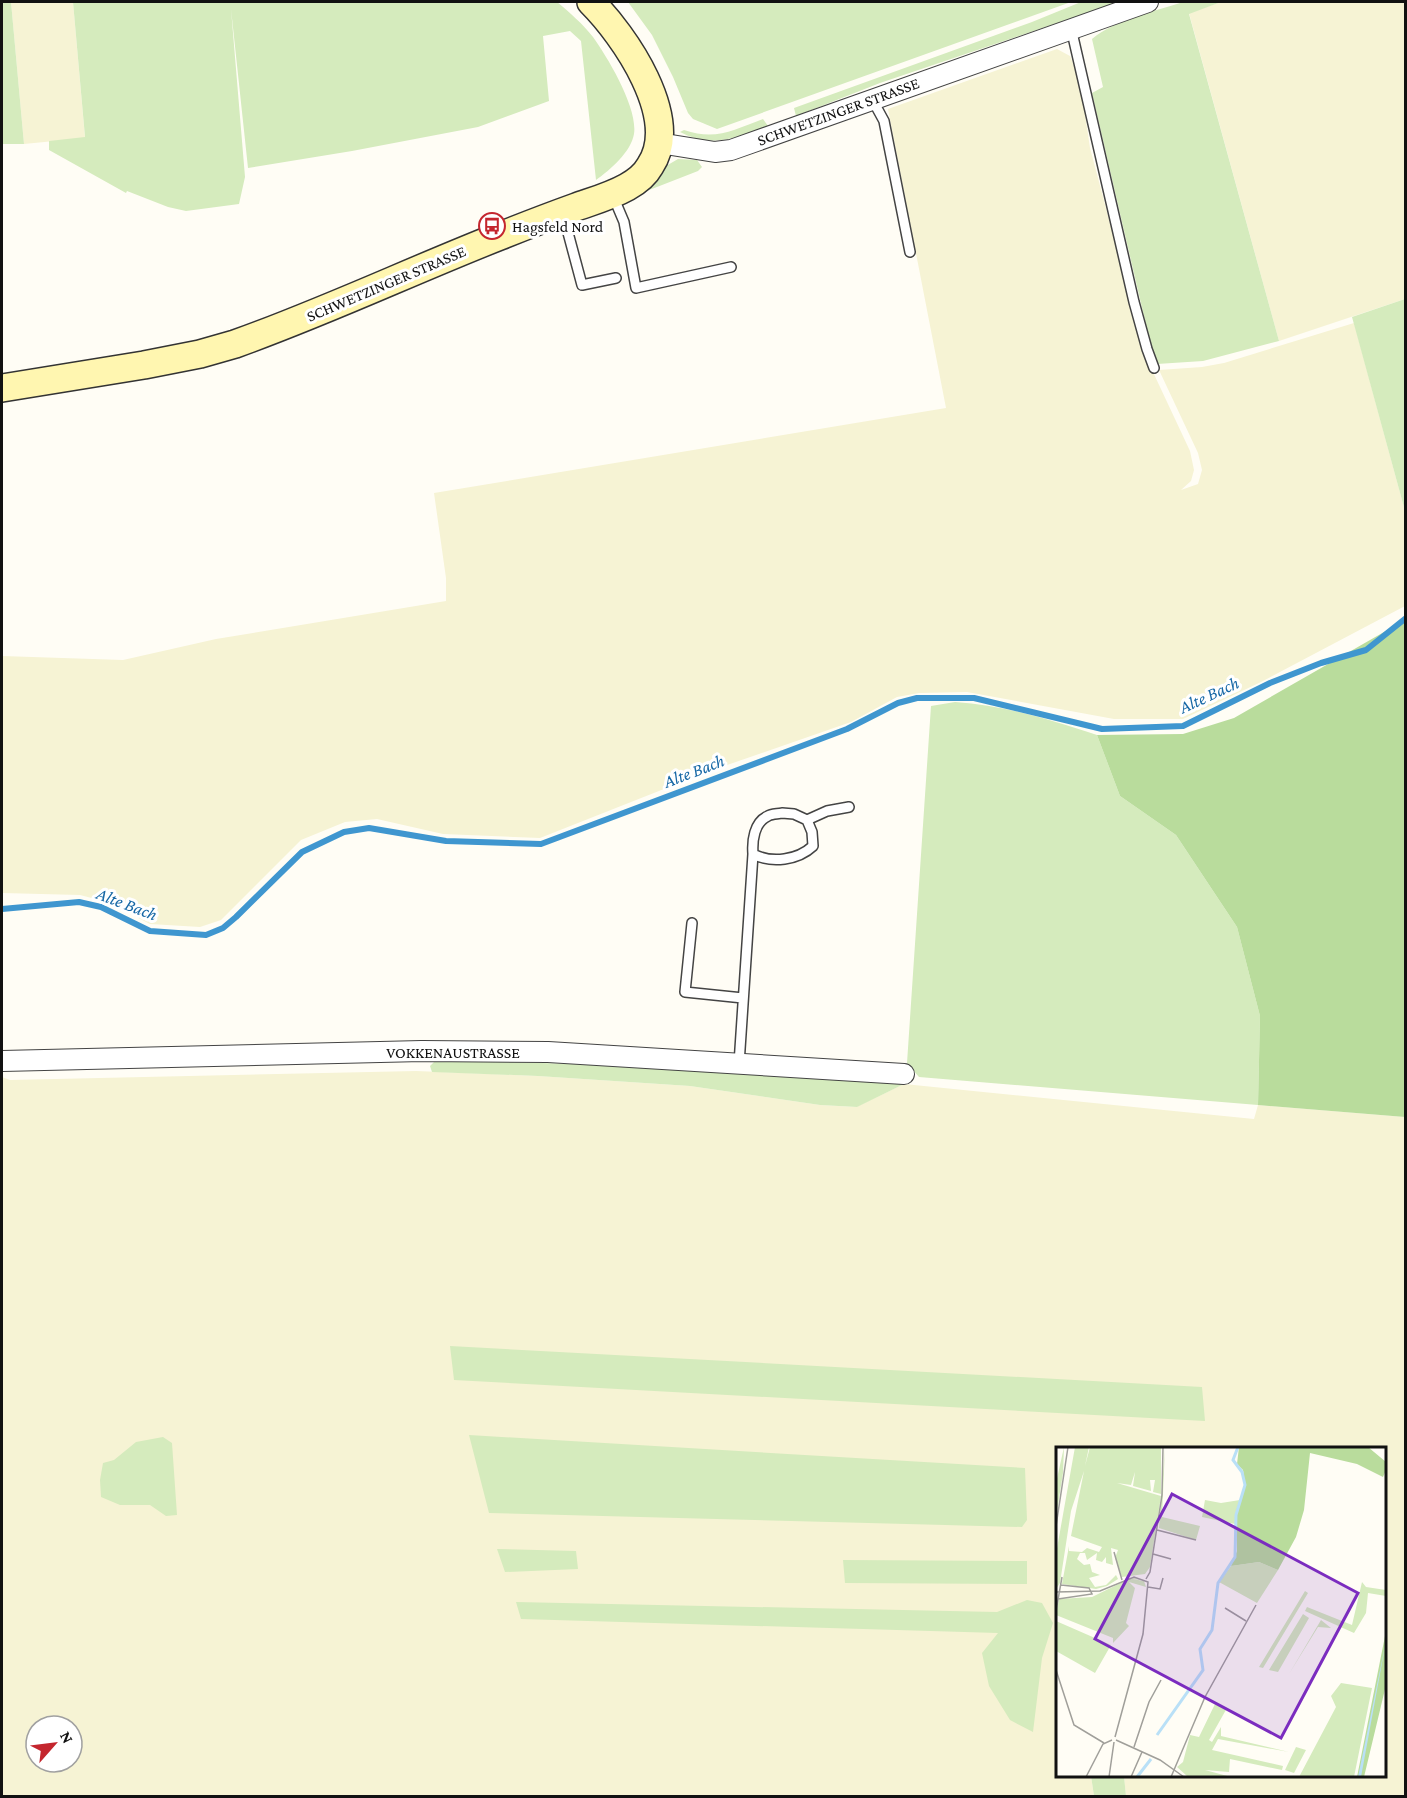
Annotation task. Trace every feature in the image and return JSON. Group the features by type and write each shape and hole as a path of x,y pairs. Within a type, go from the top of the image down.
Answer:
{"main road":[{"path":"591,2 627,46 645,80 657,113 660,128 659,143"},
{"name":"SCHWETZINGER STRASSE","path":"2,388 144,365 200,354 235,344 612,193 637,181 656,155 659,143"}],"street":[{"name":"SCHWETZINGER STRASSE","path":"659,143 721,152 1148,2"},
{"name":"VOKKENAUSTRASSE","path":"2,1061 422,1051 548,1052 904,1074"}],"lane":[{"path":"1071,28 1134,302 1146,349 1154,368"},
{"path":"872,99 884,121 910,252"},
{"path":"612,193 624,222 636,288 731,267"},
{"path":"563,212 582,285 616,278"},
{"path":"739,1065 752,844 757,826 767,816 788,814 807,820 826,812 849,807"},
{"path":"753,854 761,858 793,858 805,854 813,846 812,832 807,820"},
{"path":"692,923 684,992 743,998"}],"shaded area":[{"path":"11,2 73,2 85,138 24,144"},
{"path":"1221,2 1405,2 1405,299 1279,341 1189,13"},
{"path":"1057,49 1070,56 1080,80 1090,148 1145,355 1190,451 1194,470 1191,481 1181,490 1198,484 1202,470 1198,453 1159,370 1224,363 1354,323 1405,511 1405,606 1261,682 1183,719 1114,719 967,692 919,693 897,697 851,722 707,772 540,838 443,834 377,819 345,822 301,840 221,920 200,927 150,924 107,902 80,895 2,893 2,656 123,660 216,639 446,601 446,578 434,493 946,408 888,109"},
{"path":"416,1071 690,1086 820,1105 856,1107 904,1084 1254,1119 1258,1105 1405,1117 1405,1796 1126,1796 1124,1777 1386,1777 1386,1447 1056,1447 1056,1777 1091,1777 1094,1796 2,1796 2,1077 10,1080"}],"green space":[{"path":"2,2 11,2 24,144 2,144"},
{"path":"73,2 557,2 589,32 606,57 627,97 634,123 634,134 624,154 596,180 581,41 570,31 543,36 549,101 478,127 248,168 231,9 245,177 239,204 186,211 168,207 127,191 126,193 49,150 49,141 85,137"},
{"path":"628,2 1071,2 717,129 693,119 688,113 652,35"},
{"path":"1081,2 1119,2 880,83 796,116 794,108"},
{"path":"1183,2 1221,2 1189,14 1279,341 1203,361 1157,364 1092,93 1103,87 1092,39 1124,21"},
{"path":"763,119 768,126 724,140 703,140 680,132 684,130 706,134 724,133"},
{"path":"678,159 697,160 702,167 698,171 639,194 666,166"},
{"path":"1406,299 1405,511 1352,317"},
{"path":"1405,620 1405,1117 1258,1105 1260,1016 1237,927 1176,835 1120,796 1097,735 1183,734 1234,718"},
{"path":"955,702 1010,710 1097,735 1120,796 1176,835 1237,927 1260,1016 1258,1105 919,1077 907,1063 931,706"},
{"path":"436,1060 575,1064 904,1084 857,1107 820,1105 690,1086 432,1072 430,1066"},
{"path":"450,1346 1202,1387 1205,1421 454,1380"},
{"path":"469,1435 1025,1468 1027,1520 1022,1527 489,1513"},
{"path":"163,1437 172,1443 177,1515 166,1516 150,1505 120,1505 101,1497 100,1480 103,1463 114,1460 136,1442"},
{"path":"497,1549 576,1551 578,1569 505,1572"},
{"path":"843,1560 1027,1561 1027,1584 845,1583"},
{"path":"1027,1600 1042,1603 1053,1623 1042,1658 1033,1732 1010,1720 989,1686 982,1653 998,1633 521,1619 516,1602 997,1612"},
{"path":"1091,1777 1124,1777 1126,1796 1094,1796"}],"waterway":[{"name":"Alte Bach","path":"2,909 79,902 101,907 150,931 206,935 223,928 236,917 302,852 344,832 369,828 446,841 541,844 847,729 898,703 917,698 974,698 1102,729 1183,726 1270,683 1321,663 1366,650 1406,618"}],"place":[{"name":"Hagsfeld Nord","path":"492,226"}]}
